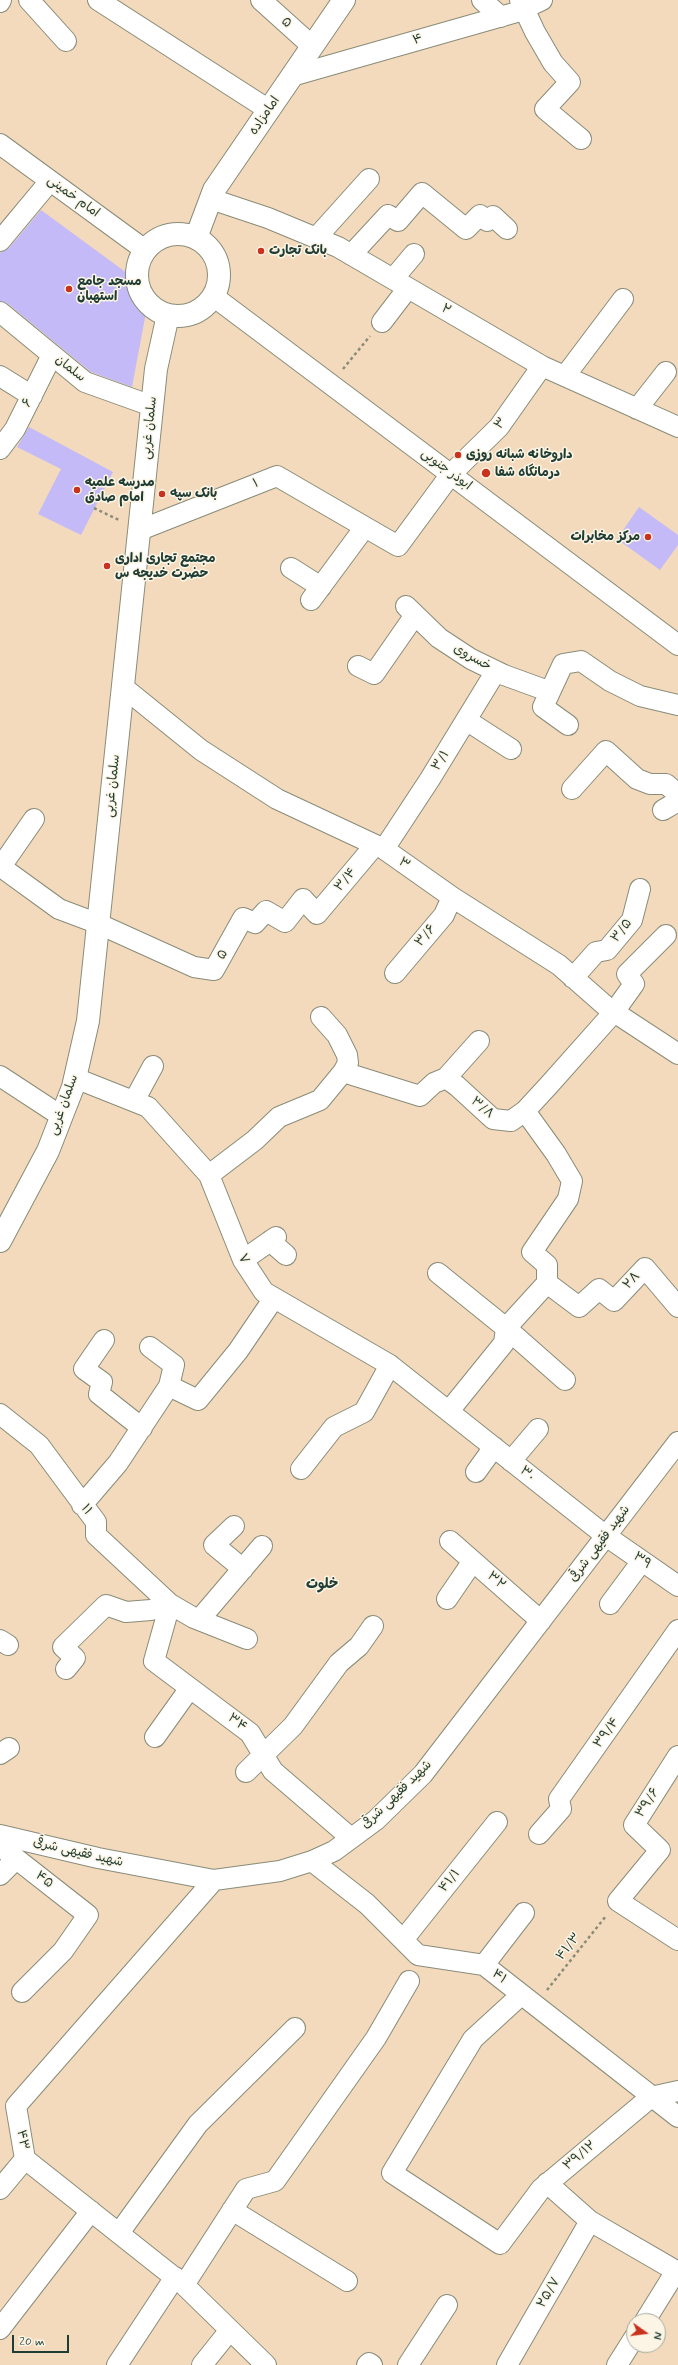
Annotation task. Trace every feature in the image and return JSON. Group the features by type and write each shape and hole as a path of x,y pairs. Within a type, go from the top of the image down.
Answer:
{"main road":[{"name":"امامزاده","path":"196,238 214,190 344,0"},
{"path":"180,233 196,238 204,242 213,252 218,264 219,279 213,296 207,304 196,312 182,316 168,315 155,309 145,300 139,288 137,275 139,262 145,250 155,240 167,235 180,233"},
{"name":"سلمان غربی","path":"0,1241 48,1151 75,1078 88,1021 156,369 168,315"}],"street":[{"path":"29,0 66,41"},
{"path":"98,0 269,110"},
{"name":"۵","path":"261,0 312,46"},
{"path":"482,0 501,17"},
{"name":"۴","path":"292,76 501,17 522,4 542,0"},
{"path":"522,4 534,32 553,63 570,82 545,109 581,139"},
{"name":"امام خمینی","path":"0,144 145,250"},
{"path":"316,238 369,179"},
{"path":"0,241 50,181"},
{"path":"351,255 388,214 398,221 422,192 466,229 480,216 487,221 493,216 508,229"},
{"name":"۲","path":"211,200 268,218 316,238 351,255 542,366 678,427"},
{"path":"382,322 414,254"},
{"name":"ابوذر جنوبی","path":"213,296 678,645"},
{"path":"565,376 623,299"},
{"name":"سلمان","path":"0,312 85,382 152,406"},
{"name":"۶","path":"0,449 15,429 52,355"},
{"name":"۳","path":"451,474 499,427 542,366"},
{"path":"637,409 666,372"},
{"path":"0,376 32,396"},
{"path":"292,568 316,593 365,527 398,546 451,474"},
{"name":"۱","path":"140,530 276,476 365,527"},
{"name":"خسروی","path":"358,666 374,674 411,611 439,638 471,659 496,671 548,691"},
{"path":"568,724 543,707 548,691 563,664 581,661 610,681 640,696 678,705"},
{"name":"۳/۱","path":"379,847 466,720 496,671"},
{"name":"۳","path":"123,687 200,750 277,799 379,847 452,897 559,965 614,1012 677,1050"},
{"path":"466,720 511,749"},
{"path":"572,789 606,751 637,779 650,784 666,784 678,794"},
{"path":"34,819 0,868 59,909 99,924"},
{"name":"۳/۴","path":"317,914 379,847"},
{"name":"۳/۵","path":"573,978 596,952 607,950 632,920 640,890"},
{"name":"۳/۶","path":"395,973 444,915 452,897"},
{"name":"۵","path":"99,924 194,967 214,970 243,918 255,923 266,911 285,922 303,899 317,914"},
{"path":"614,1012 634,984 627,974 666,935"},
{"name":"۳/۸","path":"446,1078 457,1086 493,1119 511,1121 525,1111 614,1012"},
{"path":"209,1175 255,1140 279,1117 320,1100 343,1072 348,1063 347,1055 337,1034 321,1017"},
{"path":"343,1072 420,1096 434,1083 446,1078 479,1040"},
{"path":"134,1102 153,1066"},
{"path":"0,1076 61,1116"},
{"name":"۷","path":"75,1078 148,1107 209,1175 243,1260 264,1292 390,1365 449,1411"},
{"path":"449,1411 504,1343 506,1328 547,1284 547,1264 532,1252 568,1199 572,1181 556,1154 525,1111"},
{"path":"243,1260 273,1239 286,1255"},
{"name":"۲۸","path":"547,1284 579,1307 599,1289 614,1301 645,1268 678,1307"},
{"path":"438,1273 506,1328 566,1380"},
{"path":"169,1386 206,1404 238,1351 274,1298"},
{"path":"104,1340 84,1369 102,1382 99,1394 142,1428"},
{"path":"82,1505 118,1463 169,1386 174,1365 150,1347"},
{"path":"301,1469 334,1427 364,1412 390,1365"},
{"name":"۳۰","path":"449,1411 606,1536"},
{"name":"۱۱","path":"0,1414 39,1445 96,1522 96,1535 170,1604 198,1620 247,1639"},
{"path":"511,1461 538,1429"},
{"name":"شهید فقیهی شرقی","path":"0,1835 98,1858 214,1880 280,1871 312,1861 334,1851 376,1820 423,1774 678,1442"},
{"path":"476,1472 494,1447"},
{"path":"234,1526 214,1545 243,1569"},
{"name":"۳۹","path":"606,1536 678,1586"},
{"name":"۳۲","path":"450,1541 541,1621"},
{"path":"198,1620 262,1546"},
{"path":"447,1598 473,1561"},
{"path":"610,1604 642,1561"},
{"path":"66,1668 75,1658 63,1647 106,1605 126,1612 151,1610 170,1604"},
{"name":"۳۴","path":"170,1604 154,1661 250,1733 273,1771 351,1838"},
{"path":"246,1772 293,1726 339,1664 359,1646 373,1626"},
{"name":"۳۹/۴","path":"539,1834 561,1809 559,1798 678,1630"},
{"path":"155,1737 190,1688"},
{"name":"۳۹/۶","path":"618,1901 660,1850 634,1824 678,1756"},
{"name":"۴۱/۱","path":"402,1940 497,1822"},
{"name":"۴۵","path":"0,1846 88,1915 63,1951 22,1992"},
{"path":"0,1875 16,1859"},
{"name":"۴۱","path":"312,1861 367,1904 418,1955 484,1965 678,2117"},
{"name":"۴۳","path":"214,1880 16,2106 17,2116 25,2159 179,2281 266,2365"},
{"path":"618,1901 678,1940"},
{"path":"484,1965 524,1913"},
{"path":"117,2365 246,2189 276,2181 376,2038 409,1981"},
{"name":"۳۹/۱۲","path":"528,2000 472,2039 392,2173 500,2244 547,2183 650,2096"},
{"path":"119,2233 198,2124 295,2028"},
{"path":"650,2096 678,2091"},
{"path":"0,2098 17,2116"},
{"path":"0,2189 25,2159"},
{"path":"547,2183 590,2221 677,2272 649,2313"},
{"path":"232,2210 347,2281"},
{"path":"0,2328 91,2211"},
{"name":"۲۵/۷","path":"507,2365 590,2221"},
{"path":"408,2365 447,2305"},
{"path":"202,2365 230,2330"},
{"path":"617,2365 626,2351"},
{"path":"367,2365 369,2363 372,2365"}],"path":[{"path":"331,384 382,322"},
{"path":"94,508 140,530"},
{"name":"۴۱/۳","path":"528,2000 618,1901"}],"building":[{"name":"مسجد جامع استهبان","path":"41,210 131,276 147,307 132,387 91,372 7,303 0,301 0,253 9,248"},
{"name":"مدرسه علمیه امام صادق","path":"29,427 113,472 81,535 38,514 61,469 17,447"},
{"name":"مرکز مخابرات","path":"639,507 678,535 678,545 660,570 617,539"}],"place":[{"name":"بانک تجارت","path":"261,251"},
{"name":"مسجد جامع استهبان","path":"69,289"},
{"name":"داروخانه شبانه روزی","path":"458,455"},
{"name":"درمانگاه شفا","path":"486,473"},
{"name":"مدرسه علمیه امام صادق","path":"77,490"},
{"name":"بانک سپه","path":"162,494"},
{"name":"مرکز مخابرات","path":"648,537"},
{"name":"مجتمع تجاری اداری حضرت خدیجه س","path":"107,566"}],"district":[{"name":"خلوت","path":"322,1585"}]}
